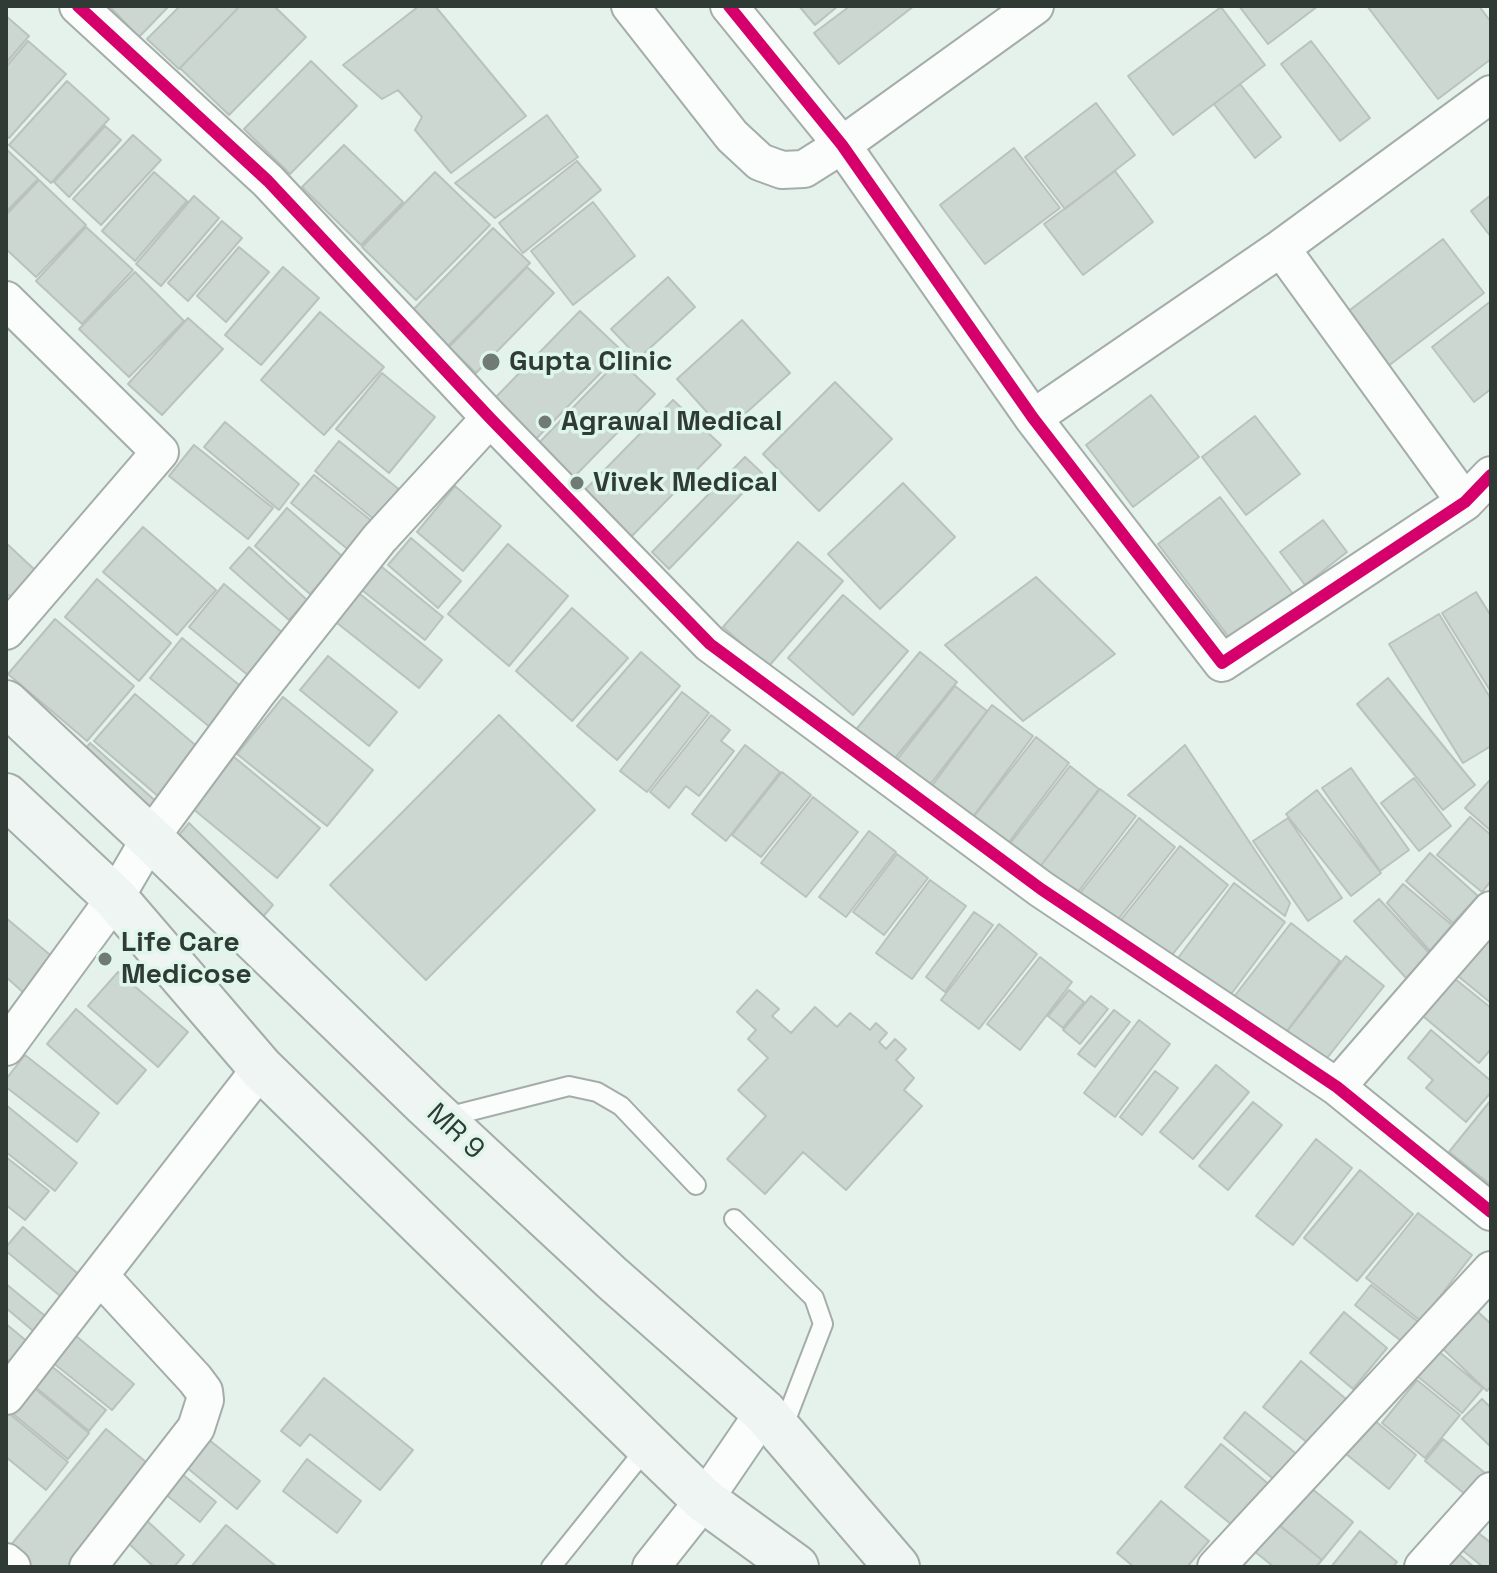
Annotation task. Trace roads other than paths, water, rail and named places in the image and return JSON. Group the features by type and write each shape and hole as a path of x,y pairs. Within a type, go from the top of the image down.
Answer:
{"main road":[{"name":"MR 9","path":"6,703 440,1119 772,1422 897,1567"},
{"path":"6,796 115,898 261,1068 648,1446 704,1500 796,1567"}],"street":[{"path":"78,6 268,181 490,418 710,644 1041,889 1337,1087 1491,1212"},
{"path":"630,6 732,136 760,162 782,170 804,169 842,145 1035,6"},
{"path":"729,6 842,145 1033,418 1222,663 1465,502 1491,475"},
{"path":"1033,418 1281,248 1491,94"},
{"path":"1281,248 1465,502"},
{"path":"6,300 160,452 6,631"},
{"path":"6,1047 115,898 150,838 257,693 379,539 490,418"},
{"path":"1337,1087 1491,910"},
{"path":"6,1396 261,1068"},
{"path":"1216,1567 1491,1270"},
{"path":"88,1567 196,1428 205,1400 204,1391 195,1379 101,1277"},
{"path":"651,1567 772,1422"},
{"path":"1423,1567 1491,1491"},
{"path":"6,1562 12,1567"}],"lane":[{"path":"440,1119 569,1086 597,1092 621,1106 696,1185"},
{"path":"734,1219 814,1298 823,1324 772,1422"},
{"path":"551,1567 648,1446"}],"place":[{"name":"Gupta Clinic","path":"491,362"},
{"name":"Agrawal Medical","path":"545,422"},
{"name":"Vivek Medical","path":"577,483"},
{"name":"Life Care Medicose","path":"105,959"}]}
